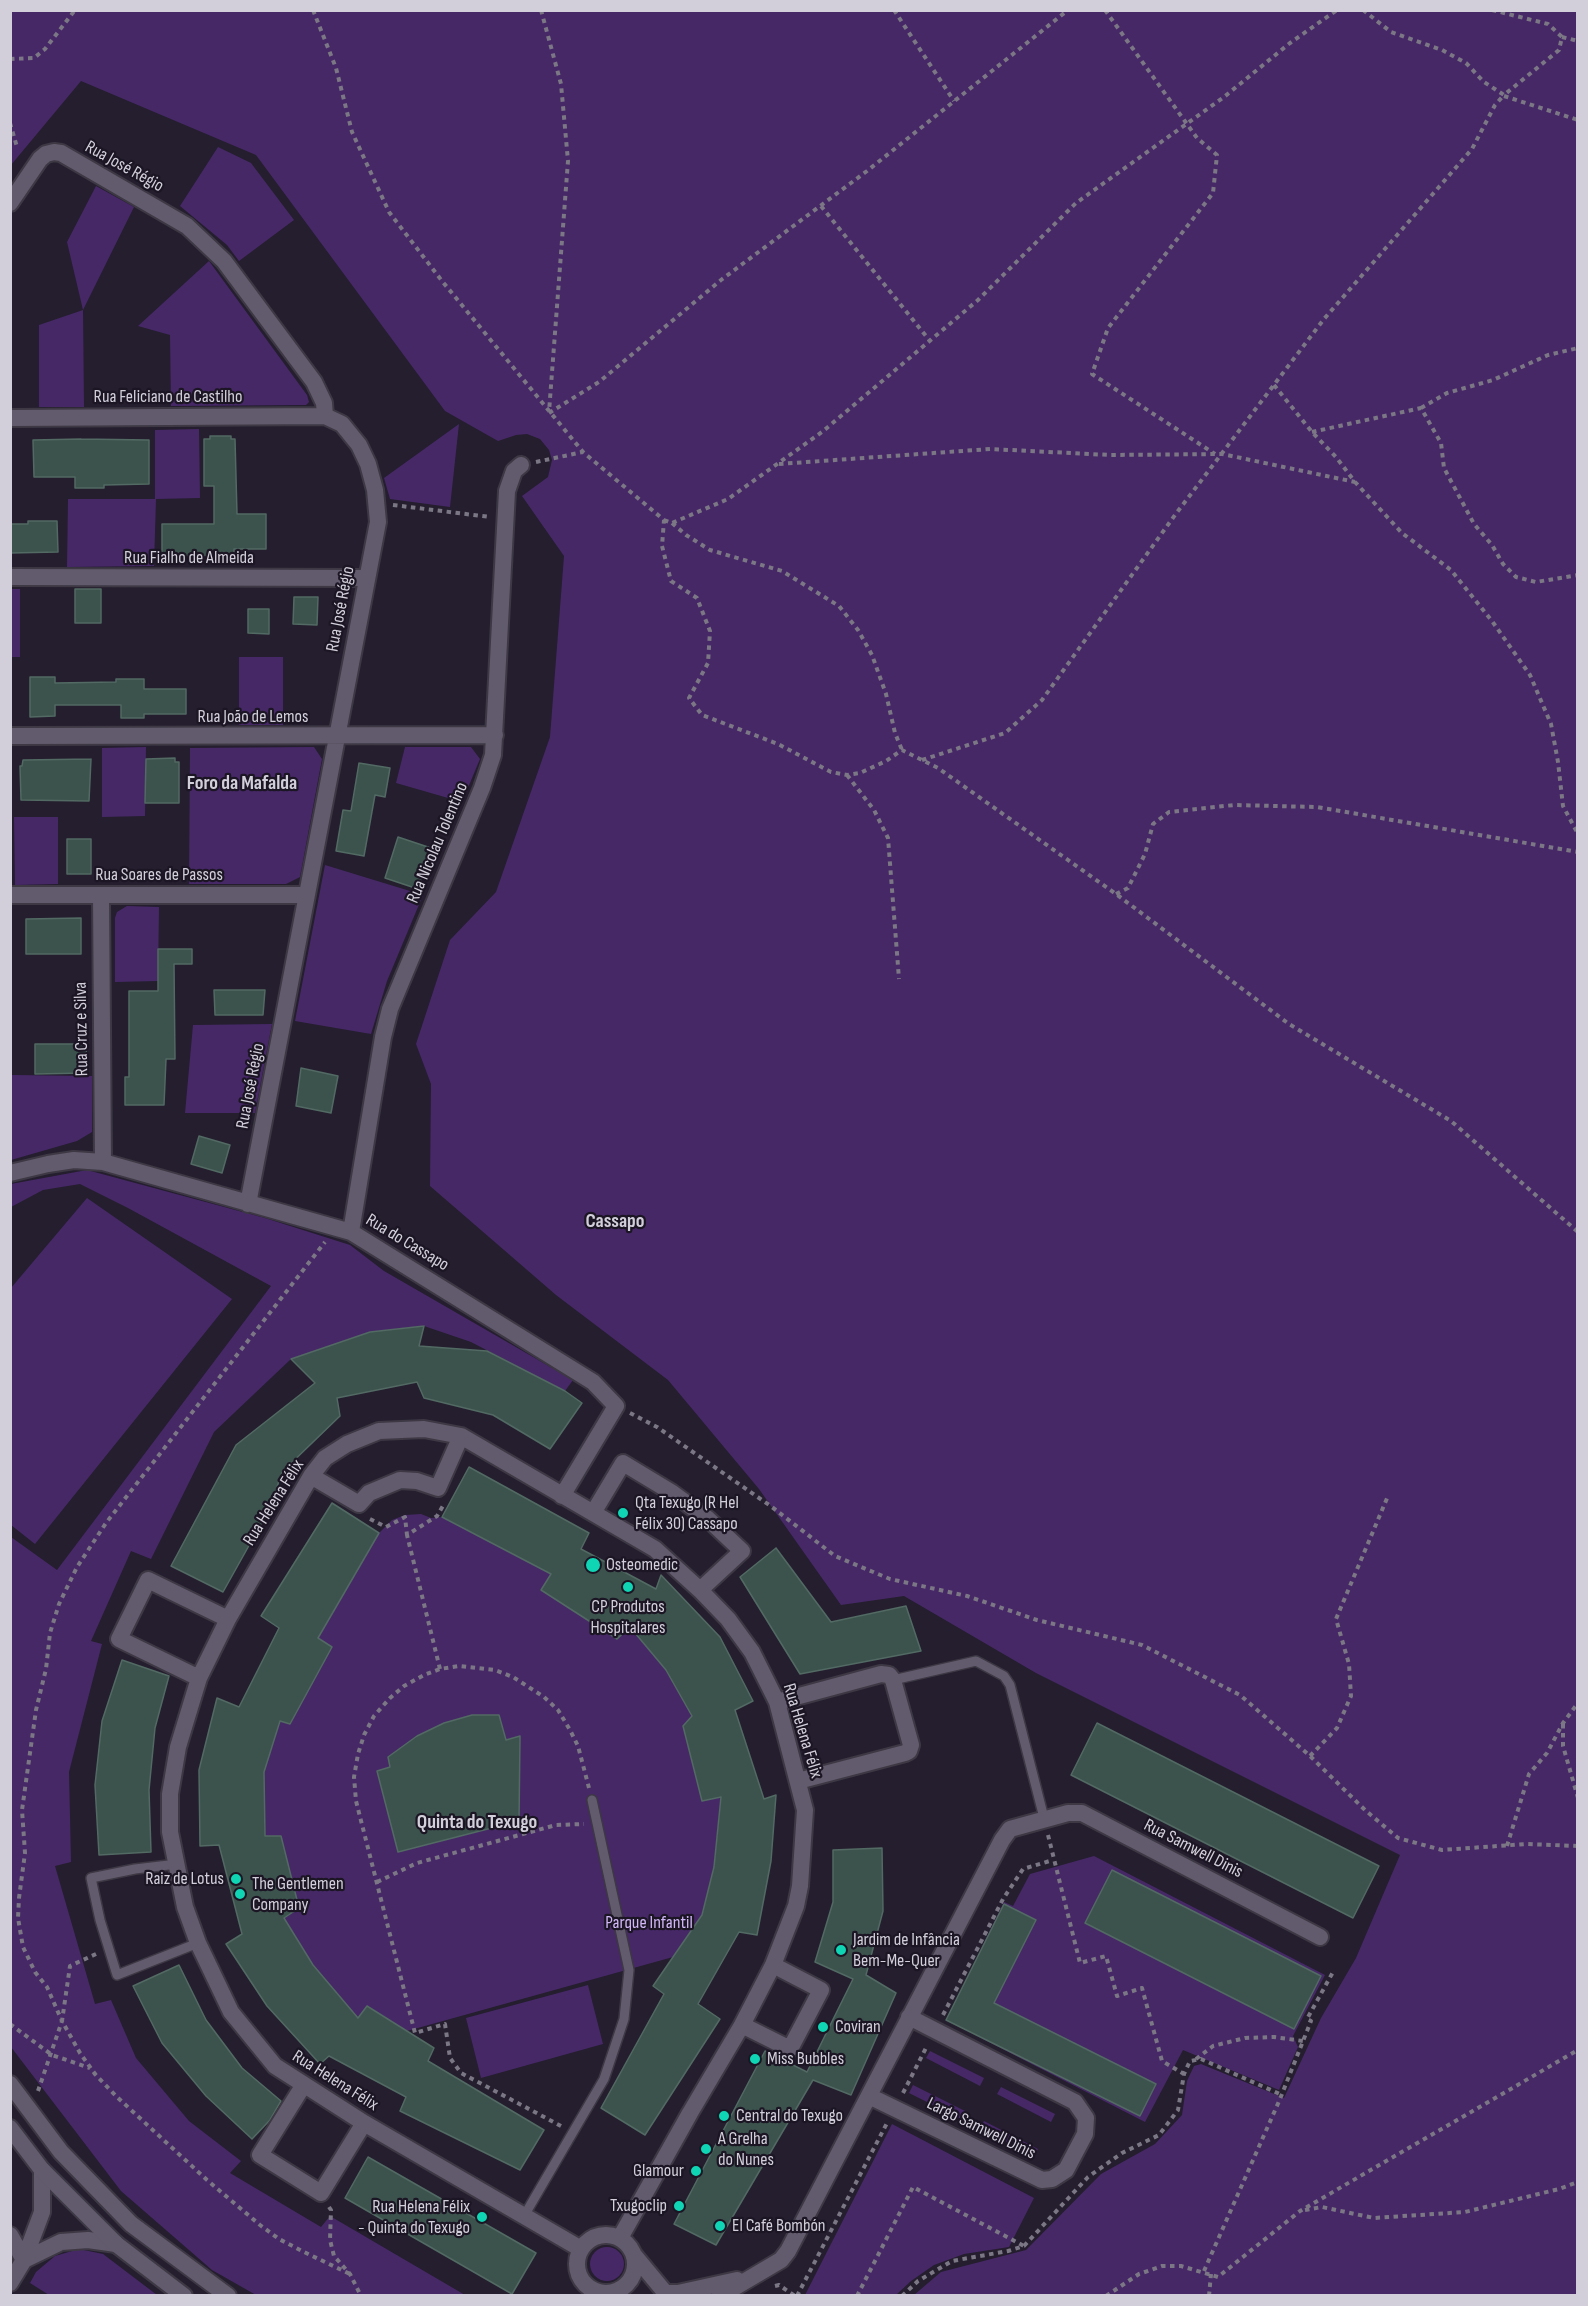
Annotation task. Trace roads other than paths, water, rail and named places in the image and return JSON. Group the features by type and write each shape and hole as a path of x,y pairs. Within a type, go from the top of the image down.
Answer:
{"street":[{"name":"Rua José Régio","path":"10,203 40,159 46,153 54,152 61,153 187,226 208,243 224,261 314,382 324,404 325,416 342,424 359,445 368,464 377,503 378,522 248,1204"},
{"name":"Rua Feliciano de Castilho","path":"10,418 325,416"},
{"name":"Rua Nicolau Tolentino","path":"351,1232 383,1037 390,1010 482,788 493,755 509,482 514,471 522,465"},
{"name":"Rua Fialho de Almeida","path":"10,577 367,578"},
{"name":"Rua João de Lemos","path":"10,736 495,735"},
{"name":"Rua Soares de Passos","path":"10,895 307,895"},
{"name":"Rua Cruz e Silva","path":"101,895 103,1162"},
{"name":"Rua do Cassapo","path":"10,1173 74,1160 103,1162 351,1232 593,1382 616,1406 562,1496"},
{"name":"Rua Helena Félix","path":"580,2249 364,2123 275,2066 231,2012 198,1943 185,1907 170,1832 170,1794 178,1747 199,1678 228,1619 311,1476 325,1458 347,1444 379,1431 424,1429 461,1436 655,1549 728,1619 752,1652 777,1702 806,1818 796,1906 773,1965 742,2025 620,2238"},
{"path":"311,1476 359,1504 369,1492 400,1480 417,1481 438,1488 461,1436"},
{"path":"593,1513 623,1462 671,1492 708,1519 742,1551 700,1590"},
{"path":"199,1678 119,1639 148,1580 228,1619"},
{"path":"777,1702 881,1674 889,1675 893,1680 911,1745 909,1751 798,1781"},
{"name":"Rua Samwell Dinis","path":"720,2295 785,2256 1005,1834 1017,1826 1068,1813 1082,1813 1320,1937"},
{"path":"742,2025 790,2049 822,1990 773,1965"},
{"name":"Largo Samwell Dinis","path":"869,2096 1042,2180 1052,2179 1066,2170 1085,2134 1086,2118 1075,2102 909,2017"},
{"path":"10,2084 61,2152 131,2224 228,2295"},
{"path":"303,2086 260,2155 321,2193 364,2123"},
{"path":"10,2128 42,2170 116,2244 183,2295"},
{"path":"10,2283 24,2260 42,2212 42,2170"},
{"path":"10,2235 24,2260"},
{"path":"634,2255 634,2272 626,2286 605,2294 587,2286 578,2273 577,2257 580,2249 594,2237 612,2235 628,2245 667,2294 747,2278"},
{"path":"24,2260 61,2242 88,2240 116,2244"}],"lane":[{"path":"893,1680 976,1660 1004,1676 1010,1685 1044,1818"},
{"path":"524,2216 604,2079 624,2019 628,1995 629,1970 592,1800"},
{"path":"177,1864 135,1869 91,1878 108,1948 117,1975 198,1943"}],"place":[{"name":"Qta Texugo (R Hel Félix 30) Cassapo","path":"623,1513"},
{"name":"Osteomedic","path":"593,1565"},
{"name":"CP Produtos Hospitalares","path":"628,1587"},
{"name":"Raiz de Lotus","path":"236,1879"},
{"name":"The Gentlemen Company","path":"240,1894"},
{"name":"Jardim de Infância Bem-Me-Quer","path":"841,1950"},
{"name":"Coviran","path":"823,2027"},
{"name":"Miss Bubbles","path":"755,2059"},
{"name":"Central do Texugo","path":"724,2116"},
{"name":"A Grelha do Nunes","path":"706,2149"},
{"name":"Glamour","path":"696,2171"},
{"name":"Txugoclip","path":"679,2206"},
{"name":"Rua Helena Félix - Quinta do Texugo","path":"482,2217"},
{"name":"El Café Bombón","path":"720,2226"}],"district":[{"name":"Foro da Mafalda","path":"242,784"},
{"name":"Cassapo","path":"615,1222"},
{"name":"Quinta do Texugo","path":"477,1823"}],"park label":[{"name":"Parque Infantil","path":"649,1923"}]}
